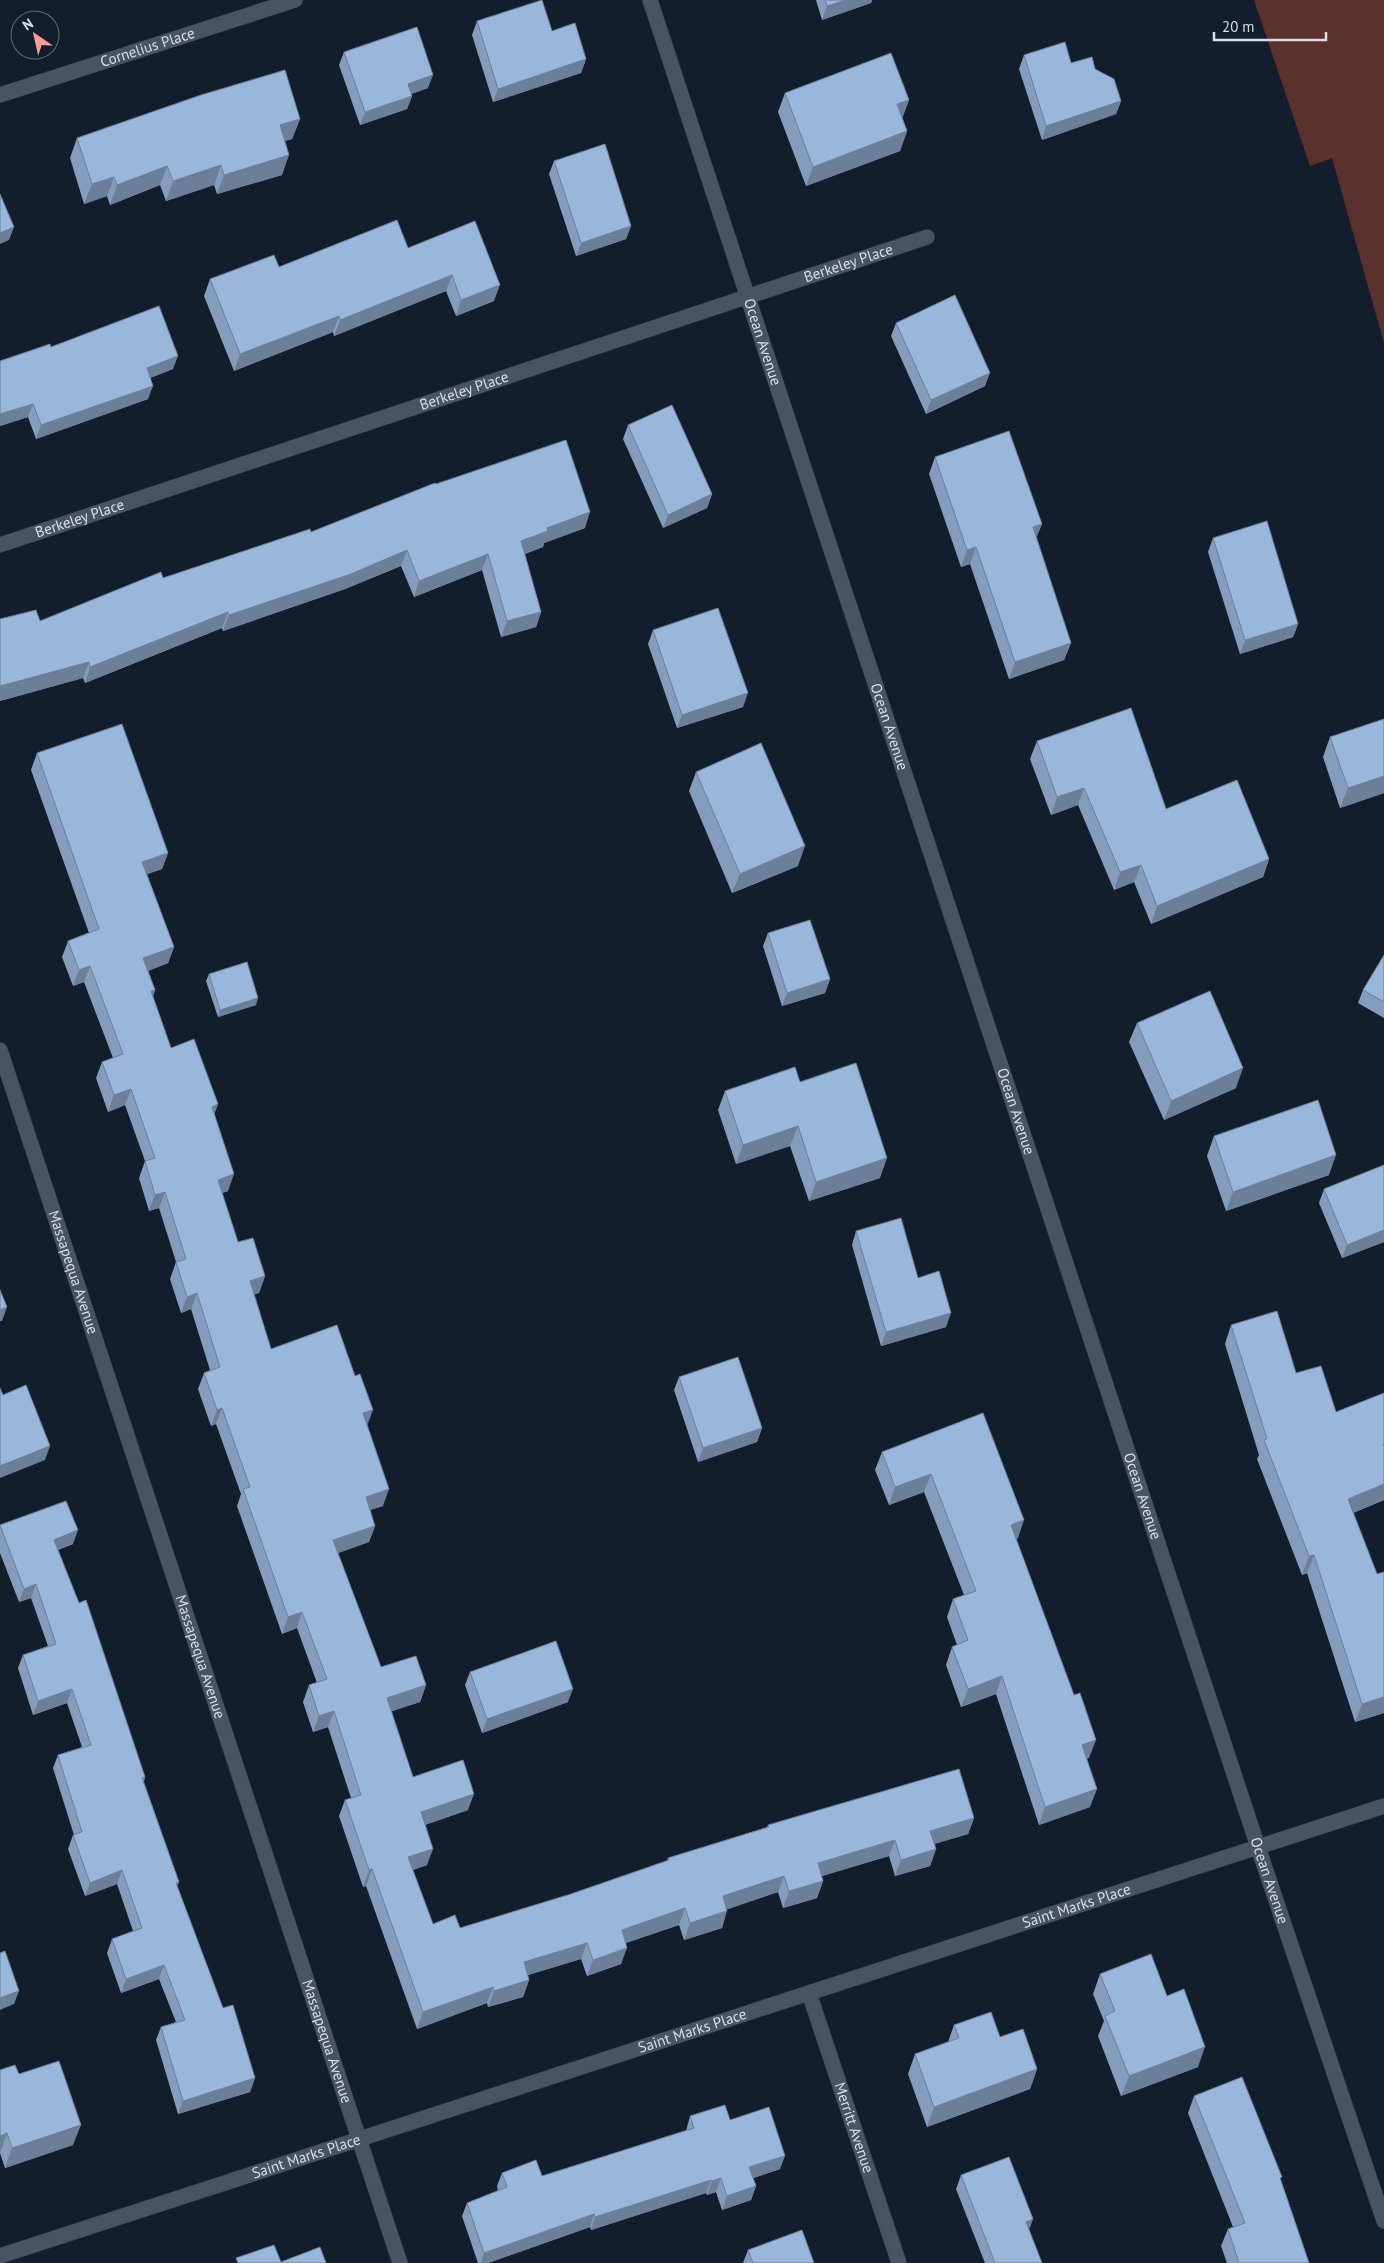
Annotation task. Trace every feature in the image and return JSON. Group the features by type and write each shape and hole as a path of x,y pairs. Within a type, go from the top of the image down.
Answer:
{"street":[{"name":"Cornelius Place","path":"0,95 294,0"},
{"name":"Ocean Avenue","path":"650,0 1258,1847 1384,2221"},
{"name":"Berkeley Place","path":"0,545 927,238"},
{"name":"Massapequa Avenue","path":"0,1050 400,2263"},
{"name":"Saint Marks Place","path":"0,2256 1384,1806"},
{"name":"Merritt Avenue","path":"809,1993 899,2263"}],"shaded area":[{"path":"1254,0 1384,0 1384,343 1332,158 1310,166"}],"building":[{"path":"542,0 552,31 575,23 586,59 498,89 477,21"},
{"path":"825,0 846,0 827,6"},
{"path":"417,27 433,75 408,84 412,96 365,112 344,52"},
{"path":"1065,42 1071,63 1092,57 1095,69 1114,79 1121,101 1046,126 1024,55"},
{"path":"891,53 909,100 897,104 907,131 813,167 785,93"},
{"path":"285,70 300,119 280,125 289,155 224,175 221,165 173,181 167,166 117,185 114,177 92,184 77,138 201,95"},
{"path":"605,144 631,226 581,243 554,161"},
{"path":"0,194 14,227 0,233"},
{"path":"397,220 408,248 475,221 500,285 461,300 452,275 340,320 339,316 240,354 210,279 274,255 279,267"},
{"path":"955,295 990,373 931,400 896,323"},
{"path":"159,306 178,356 147,368 153,386 41,425 33,404 0,414 0,361 50,344 51,347"},
{"path":"672,405 712,494 668,515 628,425"},
{"path":"1009,431 1042,524 1033,527 1071,643 1015,662 976,547 967,550 935,457"},
{"path":"566,440 590,512 547,528 548,531 521,541 541,612 507,621 488,554 419,581 407,550 351,574 229,615 228,612 90,667 89,662 0,686 0,619 36,610 40,621 161,572 163,578 310,529 311,532 435,483"},
{"path":"1267,521 1298,624 1245,640 1213,538"},
{"path":"718,608 748,693 682,715 653,630"},
{"path":"1131,708 1166,809 1237,780 1269,859 1157,906 1141,865 1120,872 1084,788 1057,797 1037,741"},
{"path":"1384,719 1384,776 1348,788 1330,737"},
{"path":"122,724 168,853 142,862 174,947 143,958 155,990 151,991 171,1048 194,1039 218,1104 212,1107 234,1174 218,1180 238,1242 253,1238 265,1276 250,1281 271,1349 337,1325 355,1376 360,1374 373,1410 363,1413 389,1489 366,1497 375,1526 333,1540 381,1667 416,1656 426,1685 387,1698 413,1777 463,1760 474,1794 421,1812 433,1849 408,1857 433,1924 455,1915 460,1928 571,1894 669,1860 668,1858 769,1827 768,1825 959,1769 974,1818 930,1831 936,1849 901,1860 895,1840 818,1863 823,1881 789,1891 784,1876 723,1896 727,1911 690,1923 685,1908 622,1930 627,1948 593,1960 587,1943 524,1962 529,1980 494,1991 493,1987 423,2012 372,1869 369,1870 345,1800 361,1795 334,1711 319,1716 309,1685 327,1679 302,1612 288,1617 243,1489 250,1487 222,1408 217,1410 204,1373 220,1367 197,1293 187,1297 176,1262 186,1259 165,1192 155,1195 145,1161 155,1158 131,1089 114,1095 102,1062 123,1054 90,966 79,970 68,941 99,929 37,753"},
{"path":"761,743 805,846 740,874 696,772"},
{"path":"810,920 830,979 787,993 768,933"},
{"path":"1384,955 1384,1002 1363,990"},
{"path":"247,962 258,998 220,1010 209,974"},
{"path":"1210,991 1243,1068 1171,1101 1137,1023"},
{"path":"856,1063 887,1158 816,1182 798,1126 743,1145 725,1091 795,1067 800,1082"},
{"path":"1318,1100 1336,1155 1233,1192 1214,1136"},
{"path":"1384,1165 1384,1230 1347,1245 1324,1189"},
{"path":"901,1218 918,1278 939,1271 951,1313 886,1332 856,1231"},
{"path":"0,1290 7,1307 0,1310"},
{"path":"1277,1311 1296,1373 1321,1366 1336,1412 1384,1393 1384,1484 1348,1499 1377,1574 1384,1572 1384,1697 1362,1704 1314,1555 1309,1556 1264,1440 1267,1439 1231,1325"},
{"path":"738,1357 762,1428 703,1448 679,1377"},
{"path":"26,1385 50,1446 0,1466 0,1388 3,1395"},
{"path":"983,1413 1024,1520 1011,1525 1074,1695 1080,1693 1096,1740 1082,1745 1097,1789 1045,1807 1002,1676 968,1689 952,1647 968,1640 953,1599 976,1591 931,1474 895,1487 882,1452"},
{"path":"66,1501 78,1530 54,1540 79,1603 86,1600 145,1777 142,1778 179,1882 176,1883 223,2008 233,2005 255,2078 183,2101 161,2027 185,2020 164,1965 126,1979 112,1939 142,1928 122,1870 90,1883 73,1835 82,1832 58,1755 91,1745 72,1689 38,1701 23,1655 56,1644 36,1584 24,1589 0,1525"},
{"path":"556,1641 573,1689 487,1719 470,1672"},
{"path":"5,1951 19,1991 0,1998 0,1953"},
{"path":"1151,1954 1167,1996 1184,1989 1205,2047 1129,2076 1105,2016 1115,2011 1100,1974"},
{"path":"991,2012 1000,2037 1023,2029 1037,2069 934,2107 915,2054 959,2038 954,2025"},
{"path":"59,2061 81,2125 12,2148 7,2133 0,2136 0,2070 15,2065 19,2074"},
{"path":"1242,2077 1282,2177 1280,2178 1309,2263 1239,2263 1228,2229 1245,2223 1194,2096"},
{"path":"725,2105 730,2120 769,2107 785,2156 749,2167 756,2186 727,2196 721,2178 711,2180 595,2217 594,2214 484,2253 467,2203 507,2187 502,2173 536,2160 542,2176 694,2128 690,2116"},
{"path":"1009,2157 1033,2219 1026,2222 1042,2263 995,2263 961,2175"},
{"path":"802,2230 814,2263 753,2263 748,2250"},
{"path":"274,2245 281,2262 320,2247 326,2263 238,2263 236,2258"}]}
